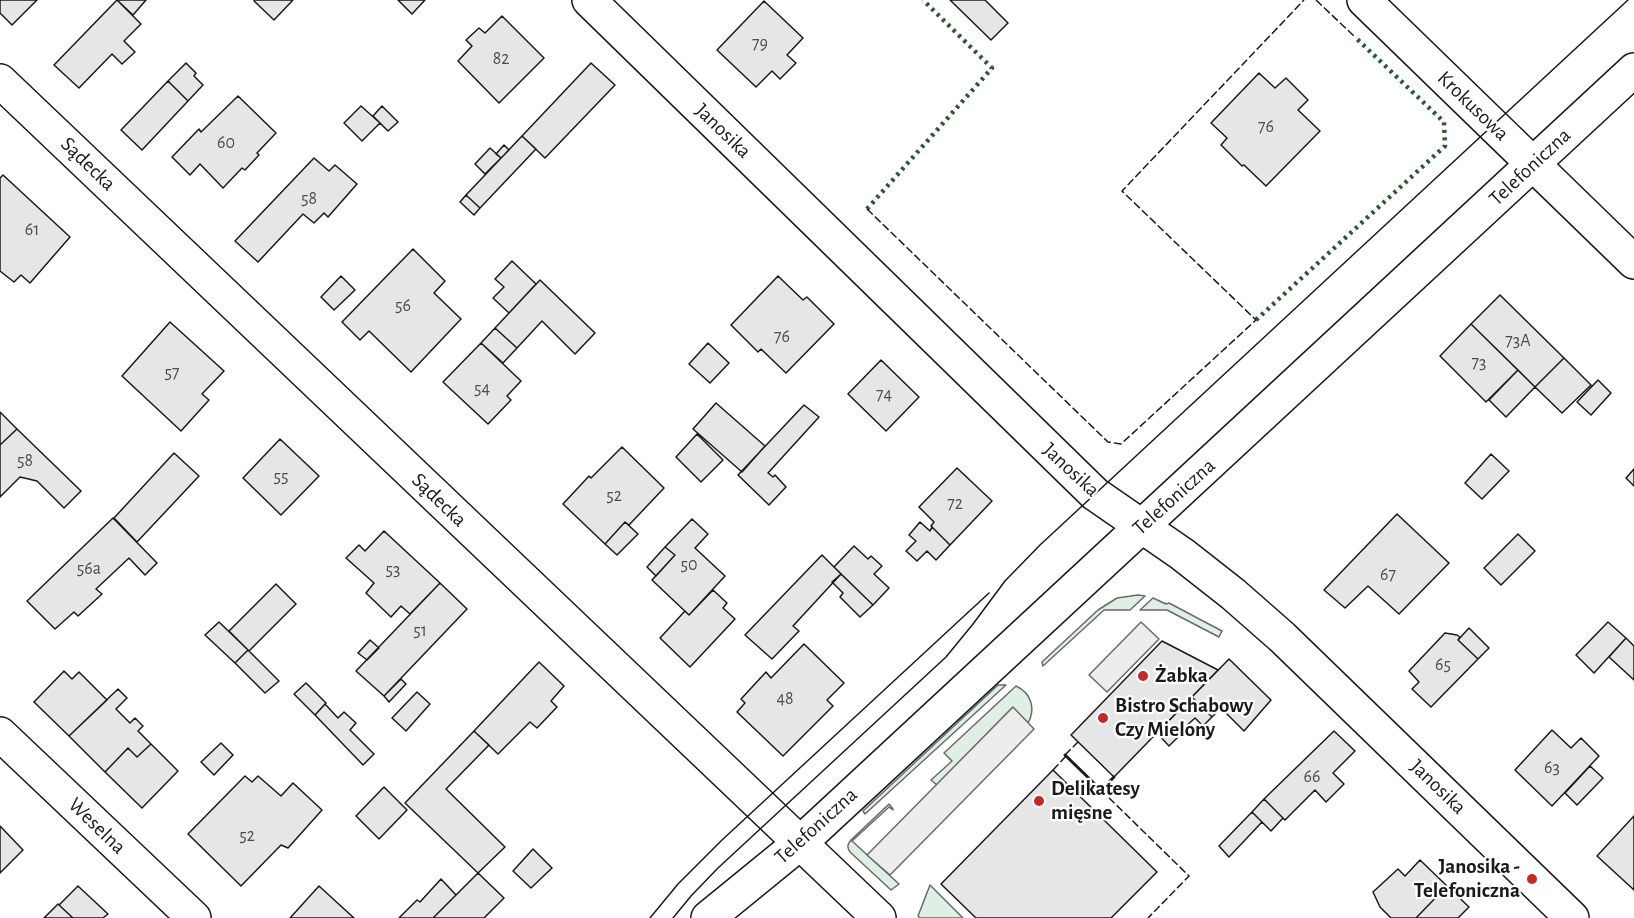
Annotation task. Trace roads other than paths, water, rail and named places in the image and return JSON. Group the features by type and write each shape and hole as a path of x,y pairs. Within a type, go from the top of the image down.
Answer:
{"street":[{"name":"Janosika","path":"589,0 1095,494 1200,568 1282,637 1572,918"},
{"name":"Krokusowa","path":"1364,0 1634,262"},
{"name":"Telefoniczna","path":"708,918 800,843 1634,70"},
{"name":"Sądecka","path":"0,81 879,918"},
{"name":"Weselna","path":"0,734 194,918"}],"tram line":[{"path":"673,918 718,868 946,657 1005,581 1040,545 1628,0"},
{"path":"650,918 678,884 722,840 989,593"}],"place":[{"name":"Żabka","path":"1143,676"},
{"name":"Bistro Schabowy Czy Mielony","path":"1103,718"},
{"name":"Delikatesy mięsne","path":"1039,801"},
{"name":"Janosika - Telefoniczna","path":"1532,879"}]}
